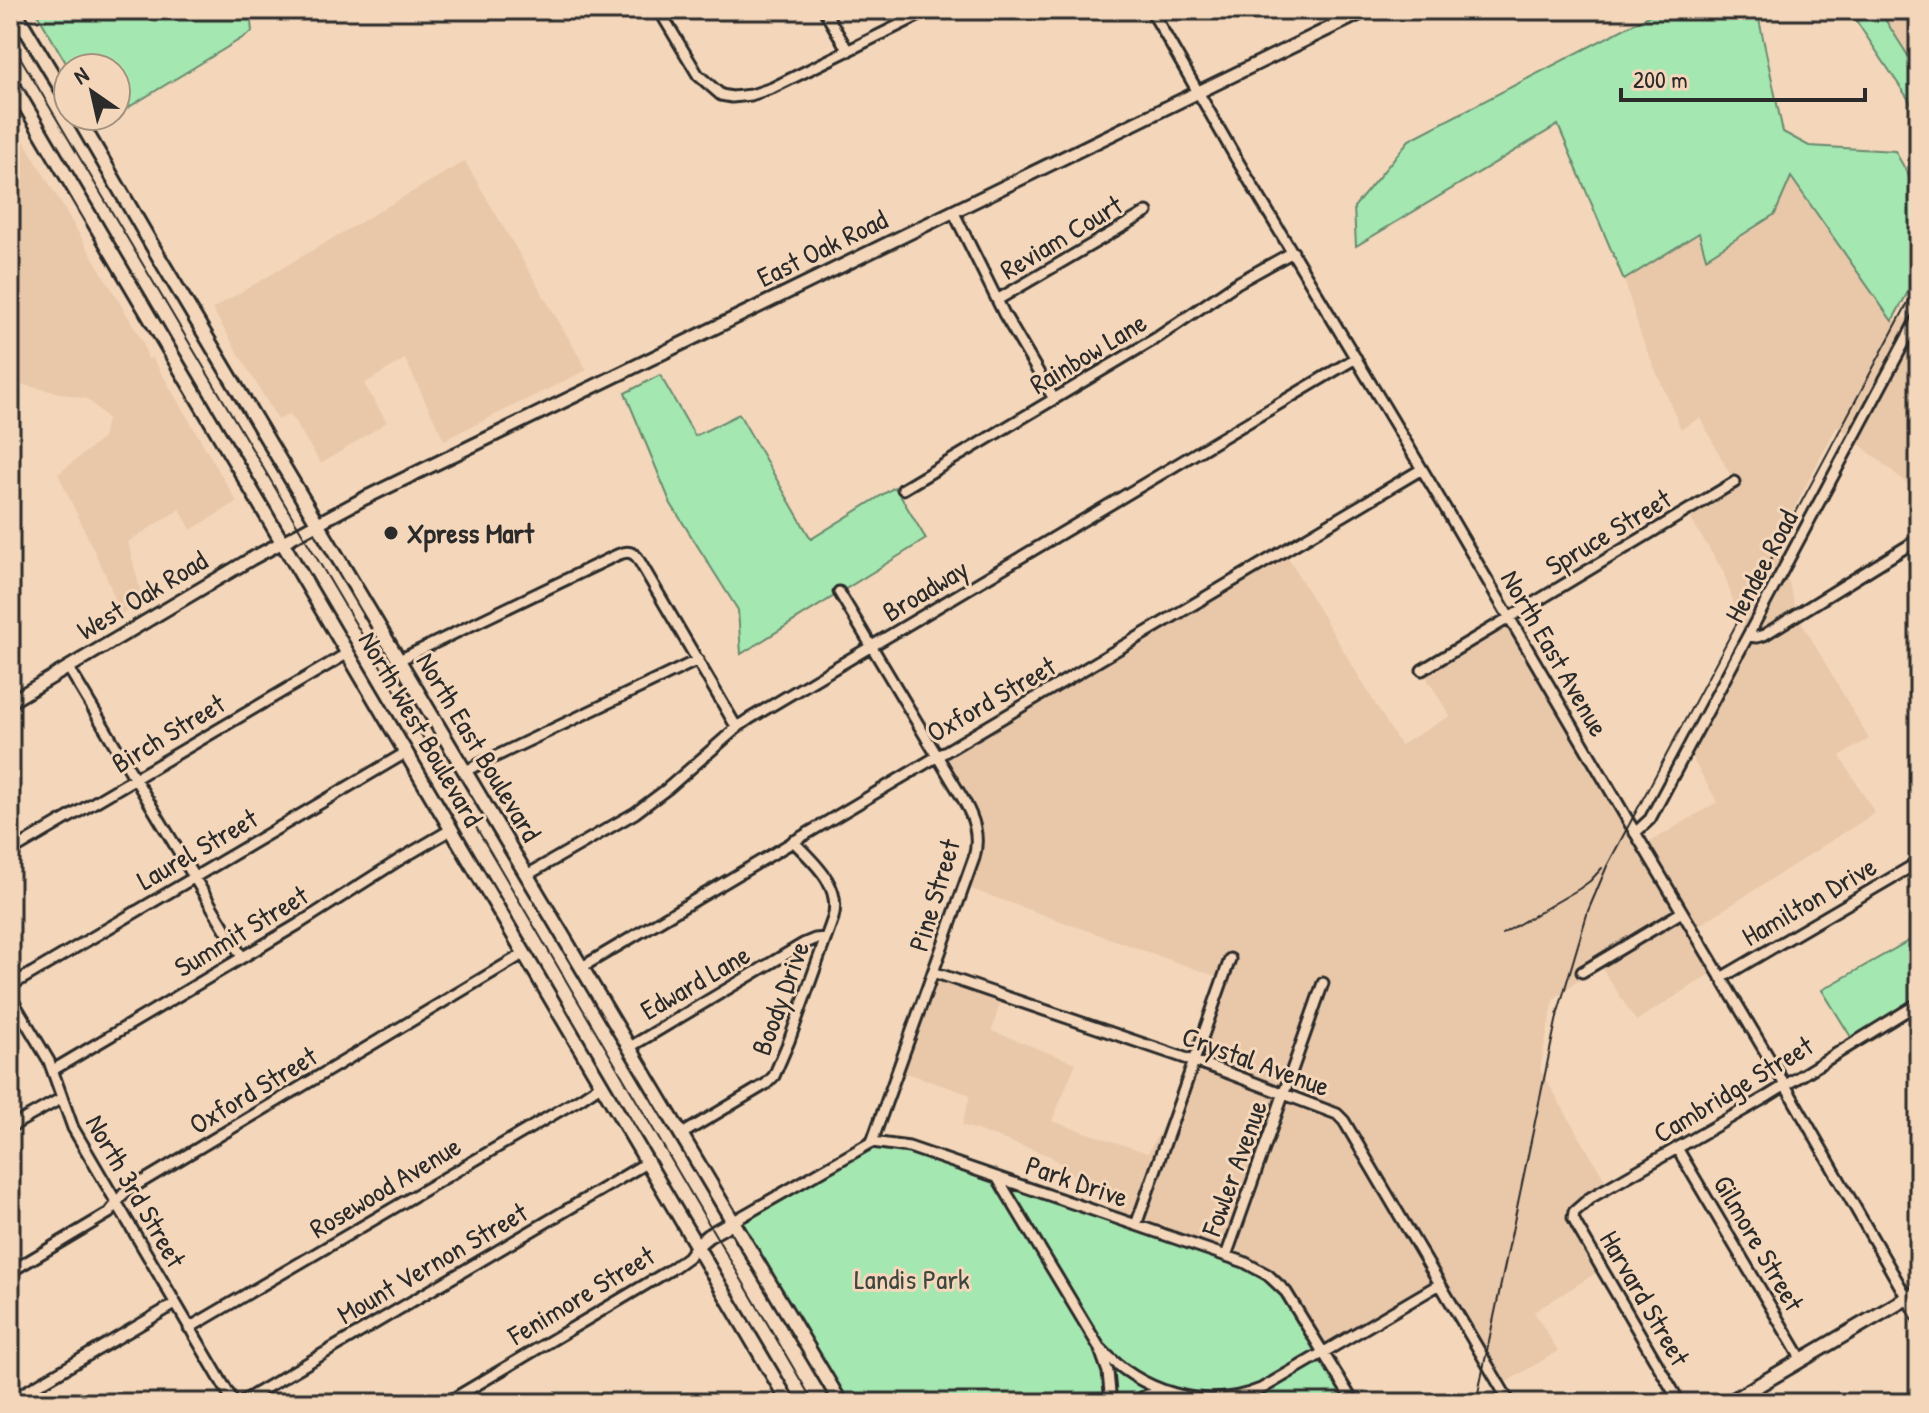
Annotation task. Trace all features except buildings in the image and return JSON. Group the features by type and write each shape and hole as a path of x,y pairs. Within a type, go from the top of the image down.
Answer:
{"main road":[{"path":"14,10 52,73"},
{"name":"North West Boulevard","path":"10,80 789,1403"},
{"name":"North East Boulevard","path":"86,132 841,1403"},
{"name":"Fenimore Street","path":"696,1246 734,1221"},
{"path":"1728,1403 1913,1295"}],"street":[{"path":"659,10 705,83 721,95 741,97 763,92 930,10"},
{"path":"824,10 848,51"},
{"name":"North East Avenue","path":"1151,10 1635,833 1913,1295 1919,1319"},
{"name":"East Oak Road","path":"300,531 1367,10"},
{"path":"953,211 997,300 1054,399"},
{"name":"Reviam Court","path":"997,300 1147,212"},
{"name":"Rainbow Lane","path":"903,489 1158,337 1237,283 1293,252"},
{"name":"Hendee Road","path":"1635,833 1650,819 1917,323"},
{"name":"Broadway","path":"527,875 635,813 737,728 1356,358"},
{"name":"Oxford Street","path":"582,967 1422,469"},
{"name":"Spruce Street","path":"1422,670 1735,482"},
{"name":"West Oak Road","path":"10,702 300,531"},
{"path":"1748,636 1763,636 1919,539"},
{"path":"399,660 624,552 630,552 637,557 737,728"},
{"name":"Pine Street","path":"839,592 971,813 976,828 974,858 872,1142"},
{"name":"Birch Street","path":"10,852 348,653"},
{"path":"465,771 698,660"},
{"path":"68,667 242,957"},
{"name":"Laurel Street","path":"10,986 407,752"},
{"name":"Summit Street","path":"53,1070 452,829"},
{"name":"Boody Drive","path":"682,1134 761,1088 774,1076 789,1041 836,910 833,891 820,870 793,841"},
{"name":"Hamilton Drive","path":"1721,978 1919,862"},
{"path":"1582,972 1682,912"},
{"name":"Edward Lane","path":"630,1047 803,944 826,938"},
{"name":"Oxford Street","path":"10,1272 109,1213 125,1192 151,1175 525,953"},
{"path":"1136,1225 1230,959"},
{"name":"Crystal Avenue","path":"933,972 1337,1114 1344,1121 1510,1403"},
{"name":"Fowler Avenue","path":"1226,1256 1323,983"},
{"name":"North 3rd Street","path":"10,996 53,1070 73,1128 189,1328 237,1403"},
{"name":"Cambridge Street","path":"1573,1215 1590,1198 1919,1003"},
{"name":"Rosewood Avenue","path":"189,1328 602,1084"},
{"path":"10,1127 62,1098"},
{"path":"734,1221 872,1142"},
{"name":"Park Drive","path":"872,1142 909,1147 1260,1270 1292,1300 1354,1403"},
{"name":"Gilmore Street","path":"1677,1148 1802,1360"},
{"name":"Mount Vernon Street","path":"237,1403 648,1162"},
{"path":"997,1177 1099,1347 1108,1372 1111,1403"},
{"name":"Harvard Street","path":"1573,1215 1680,1403"},
{"name":"Fenimore Street","path":"446,1403 670,1270 688,1257 696,1246"},
{"path":"1129,1403 1163,1393 1218,1400 1243,1396 1261,1389 1440,1284"},
{"path":"10,1401 175,1304"},
{"path":"1099,1347 1130,1375 1191,1403"},
{"path":"1245,1403 1261,1389"}],"shaded area":[{"path":"1879,10 1919,10 1919,73"},
{"path":"10,117 143,342 148,359 152,357 237,502 191,530 180,509 128,542 143,601 121,614 58,474 103,438 107,418 87,399 10,382"},
{"path":"465,161 587,370 444,440 405,359 364,384 387,422 321,464 290,414 278,420 212,309"},
{"path":"1791,176 1892,320 1916,316 1919,321 1919,479 1909,485 1837,426 1778,540 1797,614 1869,739 1840,756 1875,813 1695,928 1719,969 1636,1021 1601,967 1554,999 1540,1069 1609,1187 1572,1211 1604,1268 1534,1312 1558,1351 1500,1386 1440,1284 1319,1355 1136,1225 1050,1156 962,1125 970,1095 898,1070 933,973 1002,996 992,1031 1076,1063 1052,1121 1148,1153 1180,1092 1218,977 962,886 977,833 936,757 1284,551 1400,745 1450,716 1423,672 1510,619 1645,845 1717,802 1687,749 1745,638 1723,571 1686,512 1734,482 1700,418 1681,429 1642,339 1624,280 1699,232 1706,257 1775,214"}],"green space":[{"path":"35,10 250,10 252,32 132,105 132,52 60,52"},
{"path":"1660,10 1757,10 1783,132 1809,146 1895,151 1919,194 1919,272 1892,321 1791,177 1775,214 1706,258 1699,233 1624,280 1558,125 1356,246 1354,207 1409,140"},
{"path":"1849,10 1879,10 1919,73 1919,115"},
{"path":"660,375 695,436 739,414 811,539 895,487 926,539 741,654 738,610 671,504 625,393"},
{"path":"1919,935 1919,1003 1854,1042 1822,990"},
{"name":"Landis Park","path":"875,1134 1271,1276 1354,1403 841,1403 734,1221 838,1161"}],"railway":[{"path":"10,40 814,1403"},
{"path":"1476,1403 1558,1012 1588,911 1607,866 1919,282"},
{"path":"1502,934 1579,889 1602,868"}],"place":[{"name":"Xpress Mart","path":"391,533"}]}
